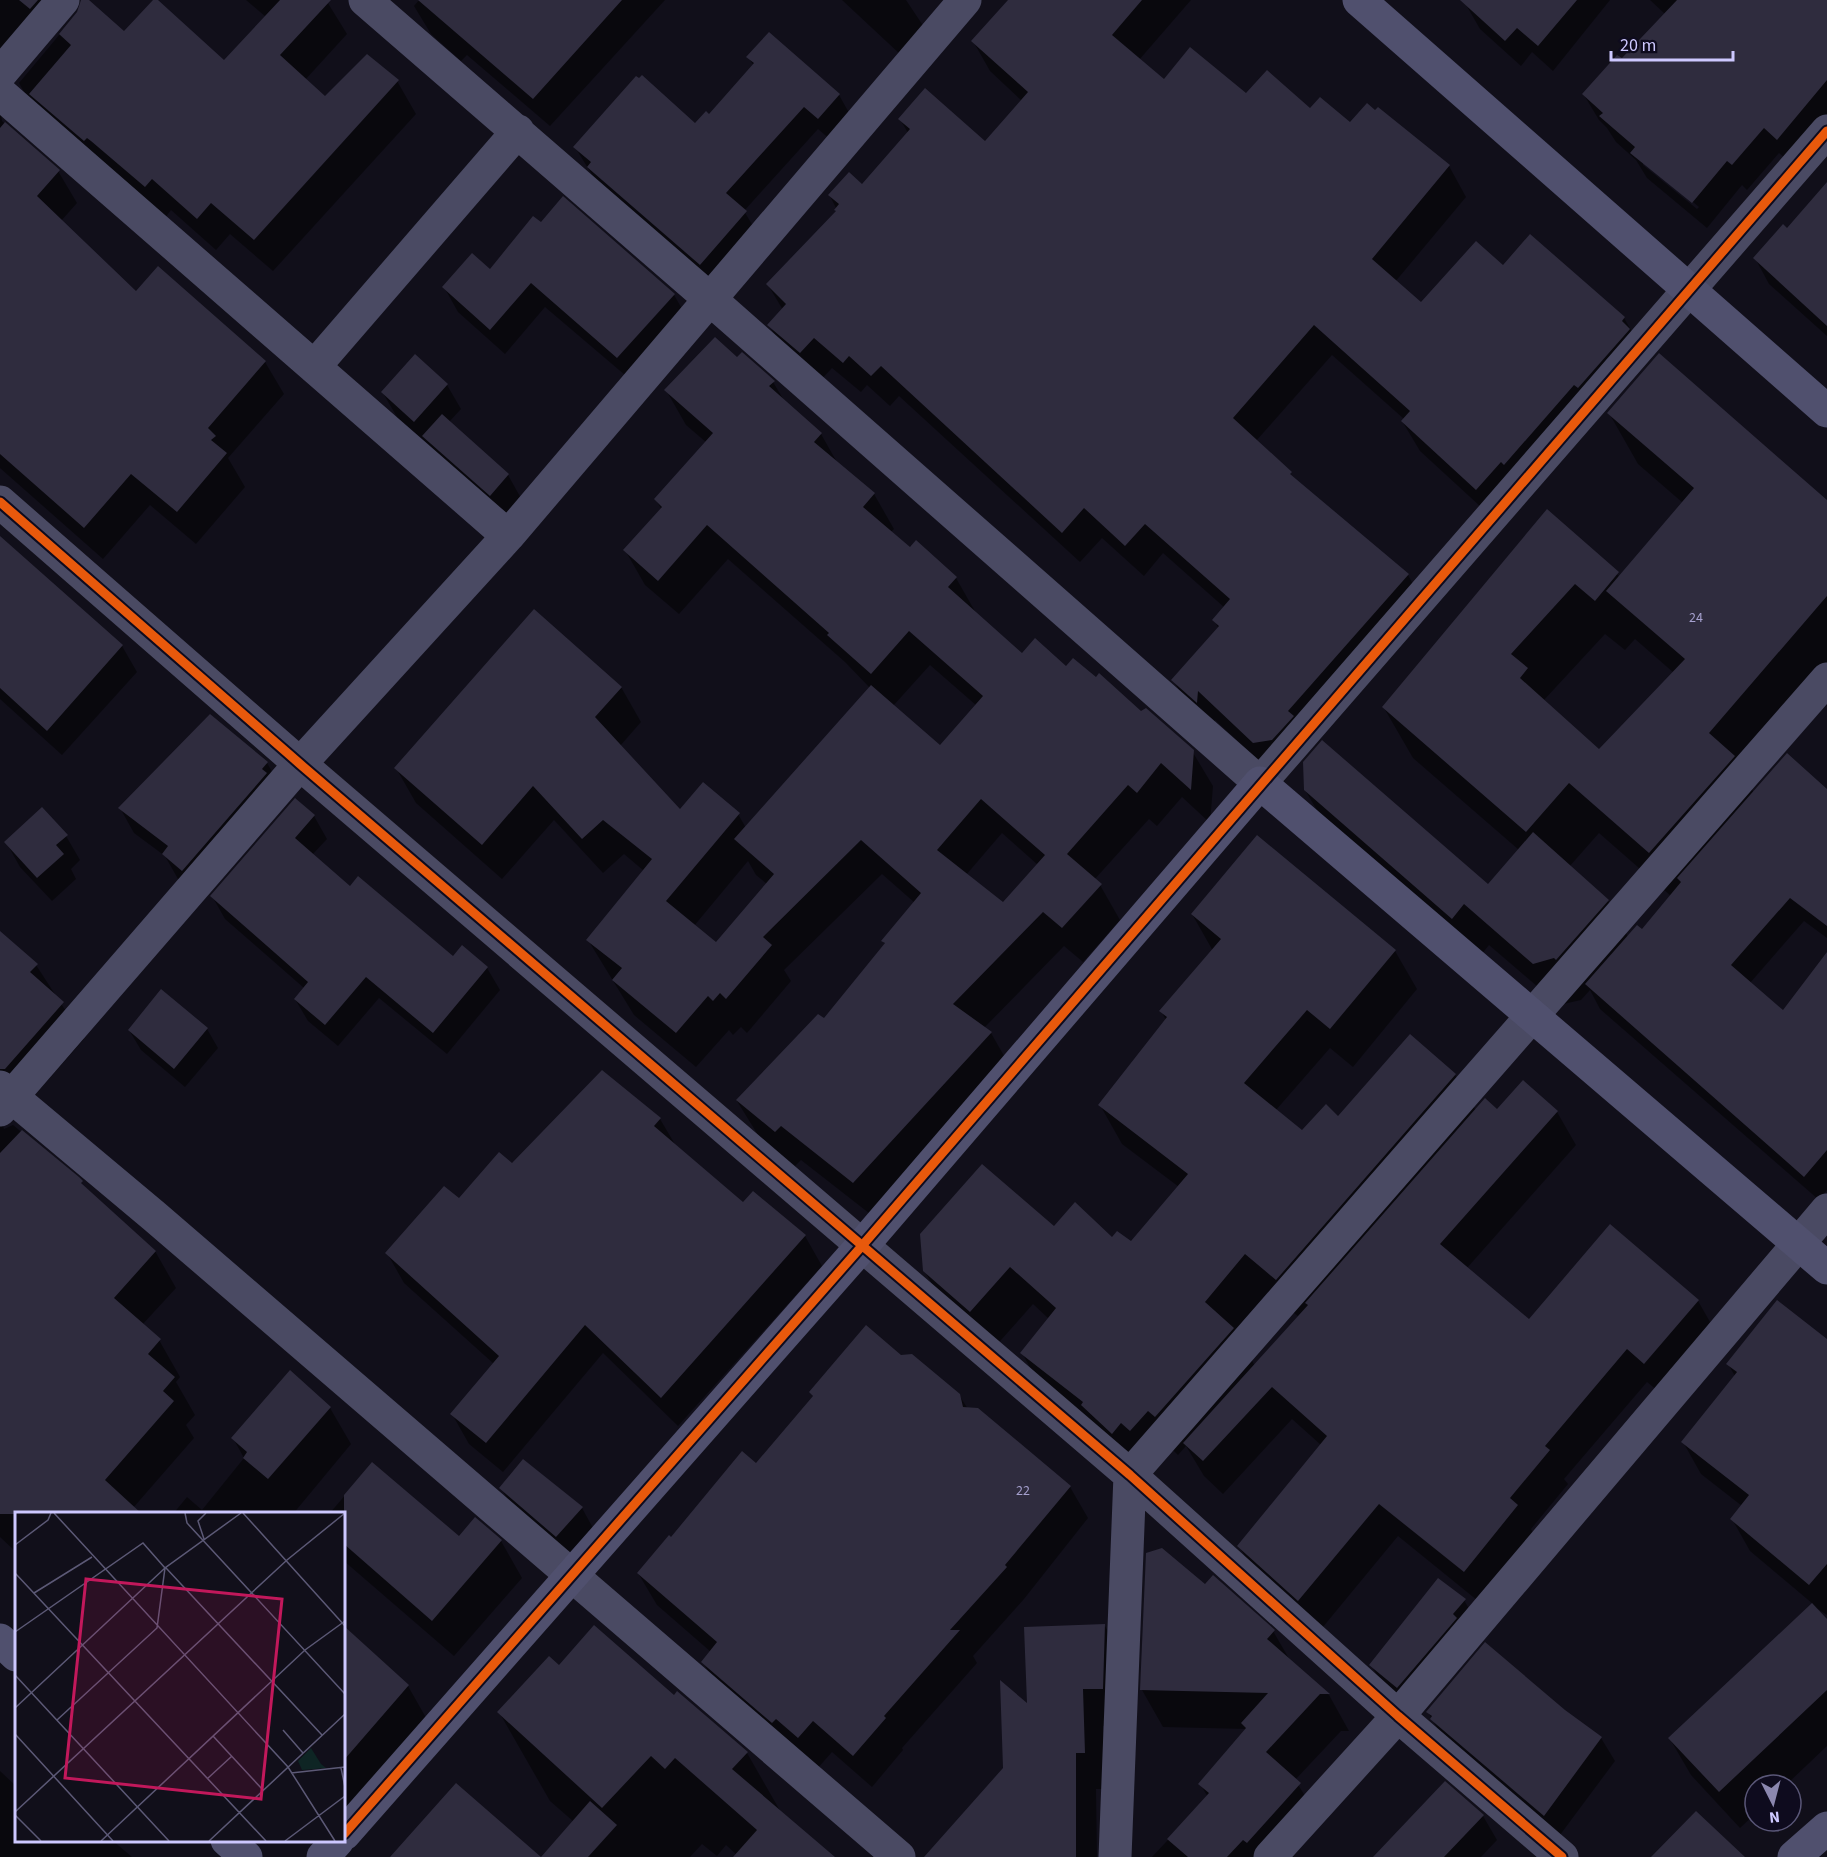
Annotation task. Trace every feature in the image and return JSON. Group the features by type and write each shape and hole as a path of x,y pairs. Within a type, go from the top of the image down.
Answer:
{"street":[{"path":"0,74 63,0"},
{"path":"365,0 518,131 1260,783 1827,1268"},
{"path":"899,1857 573,1576 4,1098 300,764 508,536 965,0"},
{"path":"1359,0 1827,411"},
{"path":"0,93 508,536"},
{"path":"314,367 518,131"},
{"path":"345,1833 861,1247 1260,783 1827,131"},
{"path":"0,502 300,764 861,1247 1130,1475 1398,1716 1562,1857"},
{"path":"1115,1857 1130,1475 1827,679"},
{"path":"1270,1857 1398,1716 1827,1210"},
{"path":"0,1640 15,1654"},
{"path":"1794,1857 1827,1828"},
{"path":"229,1842 246,1857"},
{"path":"323,1857 336,1842"}],"building":[{"path":"19,0 38,0 30,9"},
{"path":"81,0 89,0 124,31 153,0 158,0 224,60 280,0 331,0 280,55 325,96 367,54 399,80 254,240 211,203 197,219 152,179 145,187 91,141 87,138 84,141 29,94 71,45 59,34 77,12"},
{"path":"418,0 622,0 533,99"},
{"path":"1008,0 1142,0 1112,35 1164,79 1190,47 1246,93 1267,70 1310,108 1320,97 1350,122 1367,103 1375,110 1378,107 1450,165 1372,259 1421,302 1476,241 1503,265 1530,234 1625,317 1622,321 1630,329 1578,388 1574,385 1504,465 1501,462 1476,490 1401,421 1410,411 1314,325 1233,418 1292,472 1290,474 1409,574 1288,711 1294,716 1272,740 1253,743 1198,691 1197,703 1171,680 1219,626 1212,620 1230,599 1145,524 1125,546 1084,508 1062,533 881,366 871,376 849,356 843,363 814,338 800,353 767,325 786,304 766,284 836,211 834,210 839,204 828,195 849,172 862,184 910,129 898,119 925,88 985,141 1028,92 971,41"},
{"path":"1460,0 1577,0 1538,46 1517,28 1505,41"},
{"path":"1677,0 1827,0 1827,80 1777,140 1764,128 1732,165 1727,161 1692,203 1630,153 1635,147 1599,116 1603,113 1582,94 1617,55 1622,58"},
{"path":"769,32 840,94 818,119 804,107 726,193 747,211 700,265 587,167 591,162 573,147 636,76 639,78 642,75 695,123 706,111 709,114 754,63 746,57"},
{"path":"5,122 60,170 37,196 136,291 158,266 266,361 208,428 216,436 211,440 227,453 177,512 131,474 84,528 0,454 0,128"},
{"path":"1827,182 1827,326 1753,258 1783,224 1787,228"},
{"path":"563,196 675,294 617,358 531,283 490,330 442,287 472,253 490,269 533,216 541,222"},
{"path":"715,337 737,357 742,352 775,381 769,386 822,433 814,442 875,493 863,507 910,547 916,540 957,577 948,587 1022,653 1035,638 1066,666 1073,658 1096,677 1099,673 1141,711 1146,708 1194,750 1191,790 1161,763 1137,793 1128,785 1067,854 1102,884 1062,928 1043,912 953,1004 992,1032 853,1183 781,1126 775,1132 736,1100 818,1014 824,1018 885,943 881,941 921,893 861,840 763,937 772,945 726,999 720,993 713,1001 708,996 676,1033 612,980 622,968 586,940 652,859 603,820 582,839 533,786 482,845 394,768 534,609 622,687 595,717 680,809 703,782 740,813 666,901 716,942 774,874 734,839 871,685 940,745 983,696 909,631 871,674 827,635 829,633 707,525 658,581 623,550 662,507 654,499 713,433 664,390","holes":["981,799 1045,855 1003,902 937,850"]},
{"path":"1659,353 1827,500 1827,596 1709,733 1735,756 1649,853 1569,783 1526,832 1382,707 1547,509 1619,572 1595,601 1575,584 1511,654 1528,668 1520,678 1599,749 1685,659 1606,591 1694,488 1607,413"},
{"path":"415,354 448,384 414,422 381,392"},
{"path":"442,414 509,474 490,496 422,436"},
{"path":"0,536 123,645 47,731 0,688"},
{"path":"210,714 268,762 262,769 267,773 182,871 162,854 168,846 118,808"},
{"path":"1322,740 1488,884 1533,832 1609,900 1556,960 1554,958 1533,964 1464,904 1452,919 1304,790 1303,762"},
{"path":"1787,753 1827,789 1827,926 1790,898 1731,965 1783,1010 1827,952 1827,1150 1804,1177 1585,984 1637,925 1642,929 1681,882 1677,878"},
{"path":"295,798 315,815 295,838 350,886 358,876 453,956 462,945 488,967 433,1033 366,977 325,1025 294,999 308,982 210,896"},
{"path":"42,807 68,835 56,845 64,854 37,878 4,842"},
{"path":"1257,835 1396,950 1330,1029 1307,1010 1244,1083 1302,1130 1326,1104 1338,1116 1410,1034 1456,1074 1276,1280 1245,1254 1205,1302 1234,1328 1155,1417 1148,1411 1130,1431 1121,1423 1112,1434 1081,1405 1083,1402 1020,1353 1056,1308 1010,1267 970,1312 923,1271 920,1234 982,1164 1054,1226 1075,1202 1112,1237 1117,1231 1131,1241 1188,1174 1098,1105 1167,1017 1159,1011 1221,939 1191,914"},
{"path":"0,931 38,964 30,972 64,1002 5,1069 0,1069"},
{"path":"161,989 208,1028 174,1069 128,1030"},
{"path":"602,1070 661,1118 654,1126 743,1202 753,1191 806,1235 661,1398 585,1325 486,1443 450,1414 499,1356 385,1253 444,1186 459,1198 499,1152 512,1163"},
{"path":"1523,1080 1558,1111 1440,1244 1529,1319 1610,1224 1699,1300 1644,1364 1627,1349 1545,1446 1550,1450 1510,1498 1518,1505 1464,1572 1379,1504 1298,1601 1237,1546 1327,1436 1272,1387 1203,1461 1183,1443 1308,1305 1305,1303 1485,1098 1497,1109"},
{"path":"22,1130 79,1177 83,1181 81,1183 156,1251 114,1298 161,1339 148,1354 175,1377 163,1391 174,1401 105,1480 140,1512 0,1514 0,1153"},
{"path":"1777,1300 1827,1339 1827,1564 1809,1585 1730,1519 1749,1495 1681,1442 1737,1372 1726,1364"},
{"path":"866,1325 901,1355 912,1354 960,1394 963,1407 978,1408 1071,1486 1005,1565 1007,1567 950,1630 960,1630 884,1716 886,1718 853,1756 813,1721 798,1738 776,1719 772,1723 701,1662 717,1642 637,1573 669,1535 671,1537 742,1451 756,1463 813,1396 809,1392"},
{"path":"290,1370 331,1407 268,1479 243,1458 247,1452 231,1438"},
{"path":"523,1459 583,1507 556,1537 499,1488"},
{"path":"372,1462 459,1536 475,1517 502,1540 432,1621 345,1545 344,1495"},
{"path":"1162,1548 1205,1584 1213,1575 1275,1630 1267,1639 1330,1694 1320,1694 1266,1752 1301,1783 1247,1843 1243,1840 1227,1857 1188,1857 1167,1839 1209,1793 1198,1784 1246,1728 1241,1723 1268,1693 1140,1690 1146,1553"},
{"path":"1438,1578 1466,1599 1453,1614 1457,1618 1397,1688 1369,1665"},
{"path":"1812,1603 1827,1619 1827,1690 1719,1792 1668,1738"},
{"path":"1105,1624 1103,1689 1083,1689 1085,1753 1076,1753 1076,1857 924,1857 1003,1768 1000,1680 1027,1703 1024,1627"},
{"path":"594,1625 674,1695 677,1691 748,1752 732,1769 835,1857 733,1857 757,1830 675,1758 665,1769 651,1756 602,1808 497,1712 549,1656 559,1665"},
{"path":"345,1627 409,1685 345,1759"},
{"path":"1485,1642 1565,1710 1602,1737 1544,1816 1430,1719 1432,1716 1426,1712"},
{"path":"1445,1781 1484,1815 1444,1857 1373,1857"},
{"path":"456,1783 541,1857 390,1857"},
{"path":"590,1801 617,1825 588,1857 541,1857"},
{"path":"1696,1811 1745,1857 1651,1857"}],"cycle path":[{"path":"345,1833 861,1247 1827,131"},
{"path":"0,502 300,764 1130,1475 1398,1716 1562,1857"}]}
